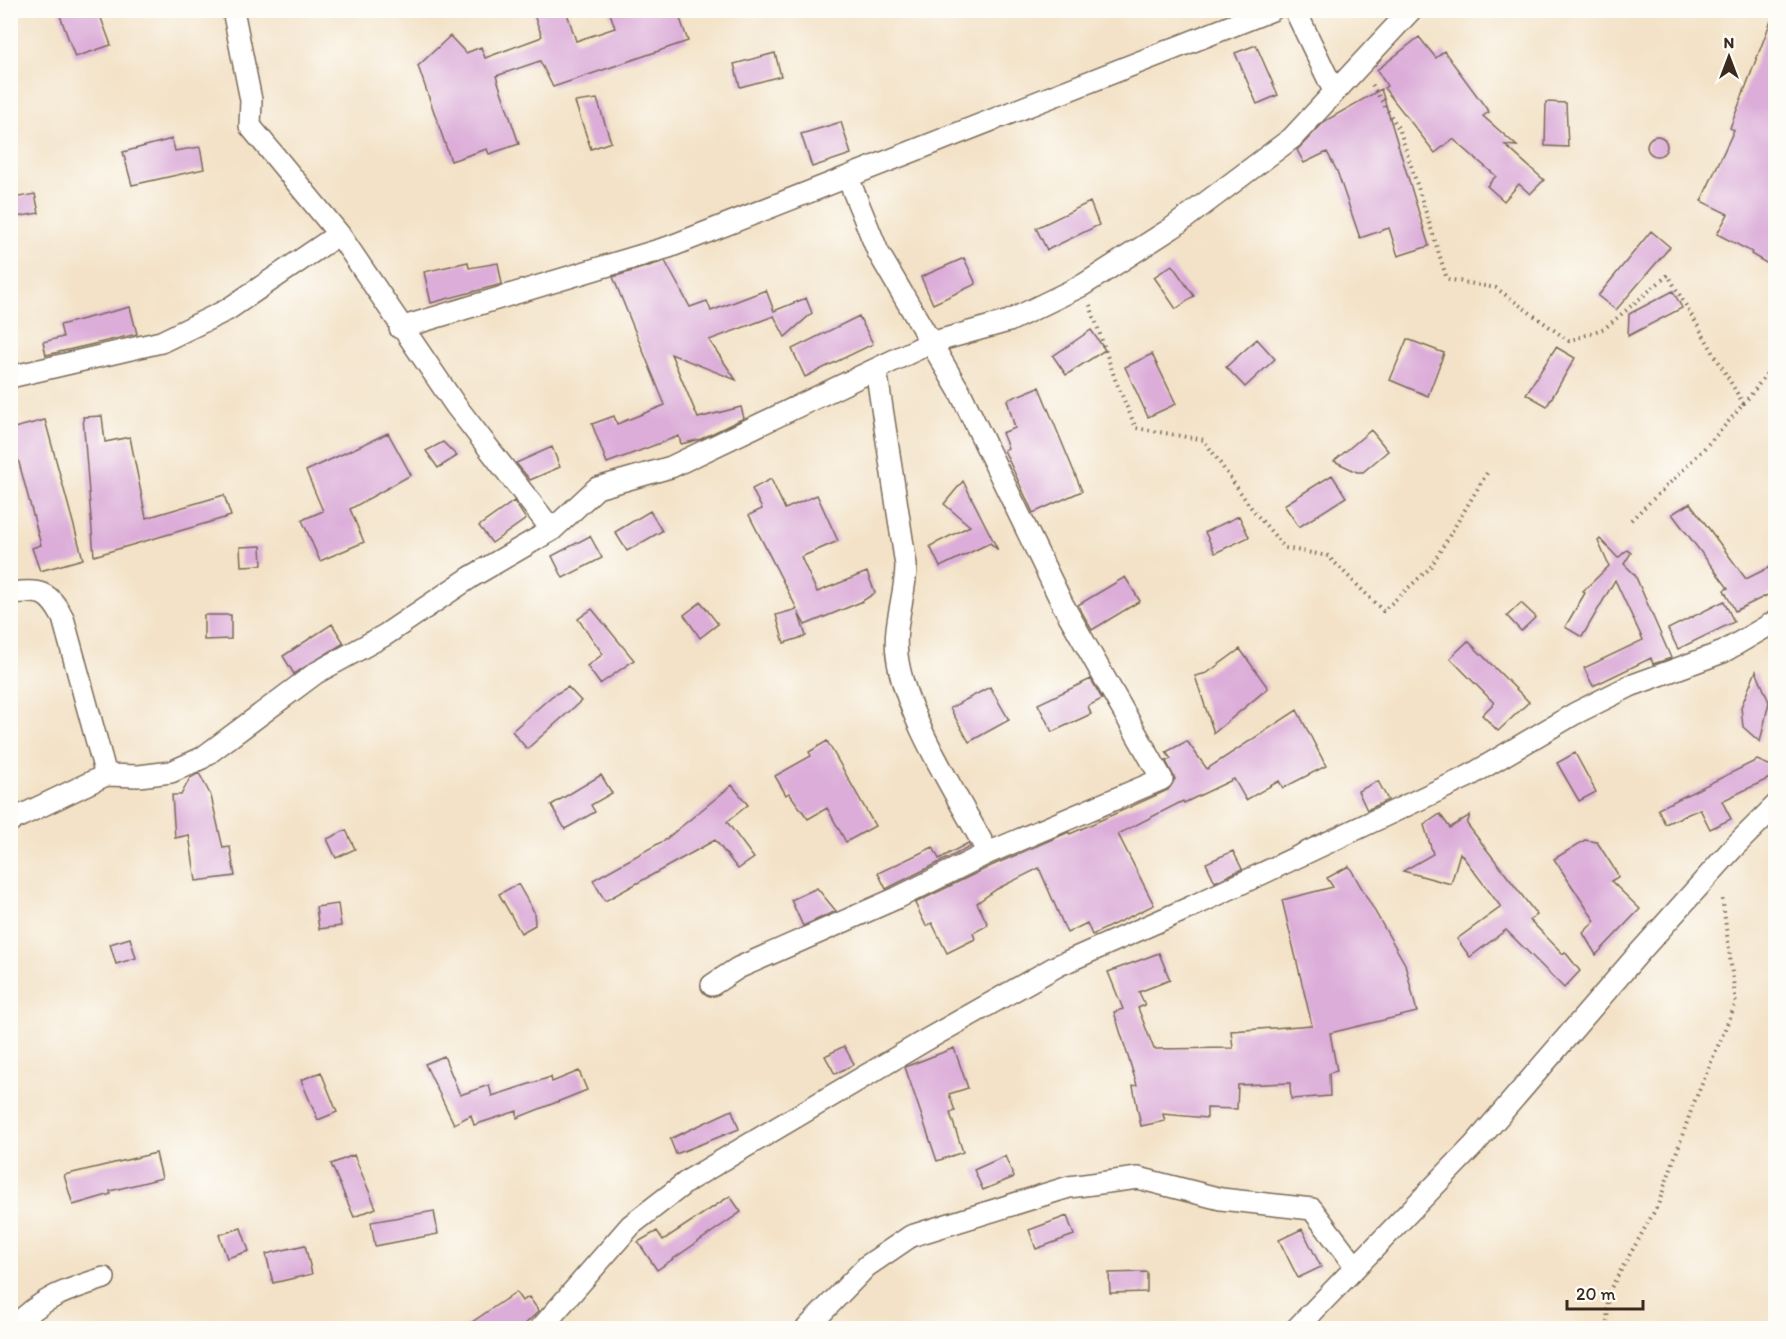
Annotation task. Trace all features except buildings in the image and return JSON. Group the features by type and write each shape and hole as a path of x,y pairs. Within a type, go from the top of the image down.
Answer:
{"street":[{"path":"233,10 251,100 250,126 339,234 400,328 456,406 552,530"},
{"path":"400,328 669,247 1272,10"},
{"path":"1295,10 1334,91"},
{"path":"10,820 106,775 140,776 171,772 202,758 316,674 385,635 471,577 552,530 597,488 671,467 930,343 1010,321 1083,285 1172,228 1292,138 1411,10"},
{"path":"712,985 738,968 897,898 988,853 1162,779 1063,606 961,394 878,252 849,178"},
{"path":"10,377 161,342 226,310 339,234"},
{"path":"876,369 906,565 906,582 896,630 897,654 902,681 913,712 988,853"},
{"path":"10,592 36,591 48,595 63,618 106,775"},
{"path":"541,1329 631,1225 689,1180 936,1035 1058,966 1191,907 1469,776 1575,714 1630,686 1723,652 1776,621"},
{"path":"1297,1329 1355,1266 1474,1145 1639,952 1734,847 1776,805"},
{"path":"807,1329 867,1266 911,1236 1069,1187 1138,1178 1221,1200 1312,1209 1355,1266"},
{"path":"13,1329 27,1313 57,1293 104,1278"}],"path":[{"path":"1360,66 1400,130 1448,279 1496,288 1569,341 1605,328 1668,275 1744,405"},
{"path":"1083,285 1115,379 1136,428 1204,440 1252,509 1285,548 1328,556 1383,611 1430,568 1487,473"},
{"path":"1631,520 1704,451 1744,405 1776,360"},
{"path":"1607,1329 1608,1293 1658,1204 1693,1105 1736,1003 1721,891"}]}
